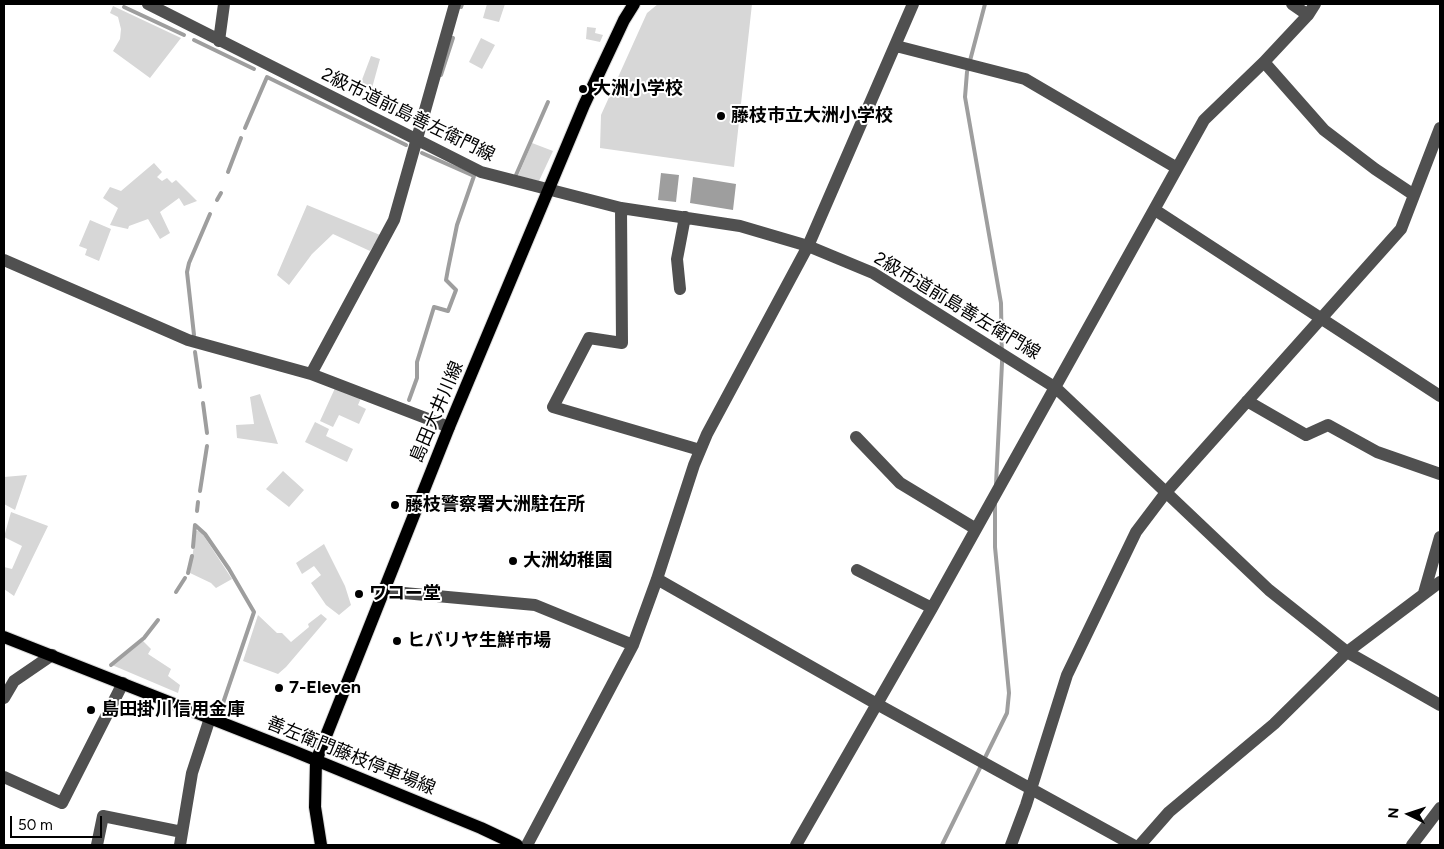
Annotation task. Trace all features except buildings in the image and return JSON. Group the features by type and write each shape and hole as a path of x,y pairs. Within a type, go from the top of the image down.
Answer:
{"main road":[{"name":"島田大井川線","path":"321,845 315,807 316,761 382,591 449,427 584,105 624,20 634,4"},
{"name":"善左衛門藤枝停車場線","path":"4,637 316,761 480,828 516,845"}],"street":[{"name":"2級市道前島善左衛門線","path":"148,4 481,172 621,208 740,226 808,246 873,273 1056,388 1167,491 1269,590 1347,652 1440,705"},
{"path":"219,41 224,4"},
{"path":"311,374 394,220 455,4"},
{"path":"624,4 624,20"},
{"path":"527,845 632,646 657,579 700,450 808,246 913,4"},
{"path":"1292,4 1308,15"},
{"path":"796,845 875,703 932,608 1056,388 1204,120 1264,62 1316,4"},
{"path":"896,46 1025,78 1177,168"},
{"path":"1264,62 1324,130 1375,169 1414,195"},
{"path":"1011,845 1031,790 1067,675 1136,532 1167,491 1401,229 1440,128"},
{"path":"621,208 622,342 589,338 553,407 700,450"},
{"path":"1156,210 1440,396"},
{"path":"680,289 677,259 685,218"},
{"path":"4,260 188,340 311,374 449,427"},
{"path":"1247,401 1306,435 1328,425 1376,452 1440,474"},
{"path":"856,437 900,483 976,529"},
{"path":"1424,593 1440,537"},
{"path":"857,570 932,608"},
{"path":"657,579 875,703 1133,845"},
{"path":"1140,845 1169,812 1274,724 1347,652 1440,582"},
{"path":"382,591 535,605 632,646"},
{"path":"4,698 14,681 52,655"},
{"path":"4,777 62,803 123,683"},
{"path":"180,845 192,773 210,718"},
{"path":"1412,845 1440,808"},
{"path":"97,845 103,816 182,832"}],"shaded area":[{"path":"487,4 505,4 499,22 483,18"},
{"path":"658,4 752,4 734,167 600,148 601,115 647,13"},
{"path":"113,6 181,38 150,78 113,51 120,39 121,29 118,17 110,13"},
{"path":"587,27 596,28 595,33 603,35 600,42 586,39"},
{"path":"481,38 495,45 482,69 469,62"},
{"path":"371,56 380,59 372,88 360,85"},
{"path":"532,143 553,151 539,181 518,176"},
{"path":"154,163 162,172 157,177 162,181 167,178 172,183 176,180 197,201 184,206 179,198 160,212 170,233 160,239 148,219 129,226 128,229 110,225 118,208 103,198 110,187 121,191"},
{"path":"661,173 679,175 676,202 658,200"},
{"path":"693,177 736,184 733,210 690,203"},
{"path":"307,205 380,235 370,251 333,234 312,254 289,285 277,275"},
{"path":"90,220 111,229 99,261 85,255 87,249 79,246"},
{"path":"336,386 361,398 358,405 366,409 359,424 339,415 333,427 320,421"},
{"path":"260,394 278,444 237,438 236,425 254,424 250,397"},
{"path":"315,422 329,429 326,436 353,449 347,462 305,442"},
{"path":"283,471 304,490 289,507 266,489"},
{"path":"27,475 15,510 4,504 4,477"},
{"path":"11,512 48,526 14,596 4,589 4,567 12,569 22,546 4,537"},
{"path":"200,530 232,579 216,588 211,583 190,573 196,531"},
{"path":"324,544 345,586 351,605 339,615 326,605 311,583 321,575 314,566 302,574 296,563"},
{"path":"321,614 327,619 278,674 243,661 258,615 277,633 282,633 291,642 309,627 308,624"},
{"path":"143,641 151,649 148,654 171,669 168,676 180,685 178,693 112,665"}],"waterway":[{"path":"985,4 967,72 965,97 1001,303 1002,363 996,484"},
{"path":"124,7 184,35"},
{"path":"441,75 453,38"},
{"path":"194,40 254,69"},
{"path":"245,128 267,77 406,145"},
{"path":"516,175 548,102"},
{"path":"228,172 241,138"},
{"path":"409,400 417,378 417,362 434,307 448,311 456,290 446,280 457,225 474,176 422,153"},
{"path":"217,200 221,193"},
{"path":"194,335 187,272 210,214"},
{"path":"195,352 200,387"},
{"path":"203,403 207,433"},
{"path":"200,491 207,446"},
{"path":"197,511 198,502"},
{"path":"942,845 1007,713 1009,693 995,547 995,504"},
{"path":"195,525 205,534 229,569 254,612 221,709"},
{"path":"193,547 195,525"},
{"path":"188,573 192,556"},
{"path":"176,592 185,578"},
{"path":"111,665 144,638 158,620"}],"place":[{"name":"大洲小学校","path":"583,89"},
{"name":"藤枝市立大洲小学校","path":"721,116"},
{"name":"藤枝警察署大洲駐在所","path":"395,505"},
{"name":"大洲幼稚園","path":"513,561"},
{"name":"ワコー堂","path":"359,594"},
{"name":"ヒバリヤ生鮮市場","path":"397,641"},
{"name":"7-Eleven","path":"279,688"},
{"name":"島田掛川信用金庫","path":"91,710"}]}
